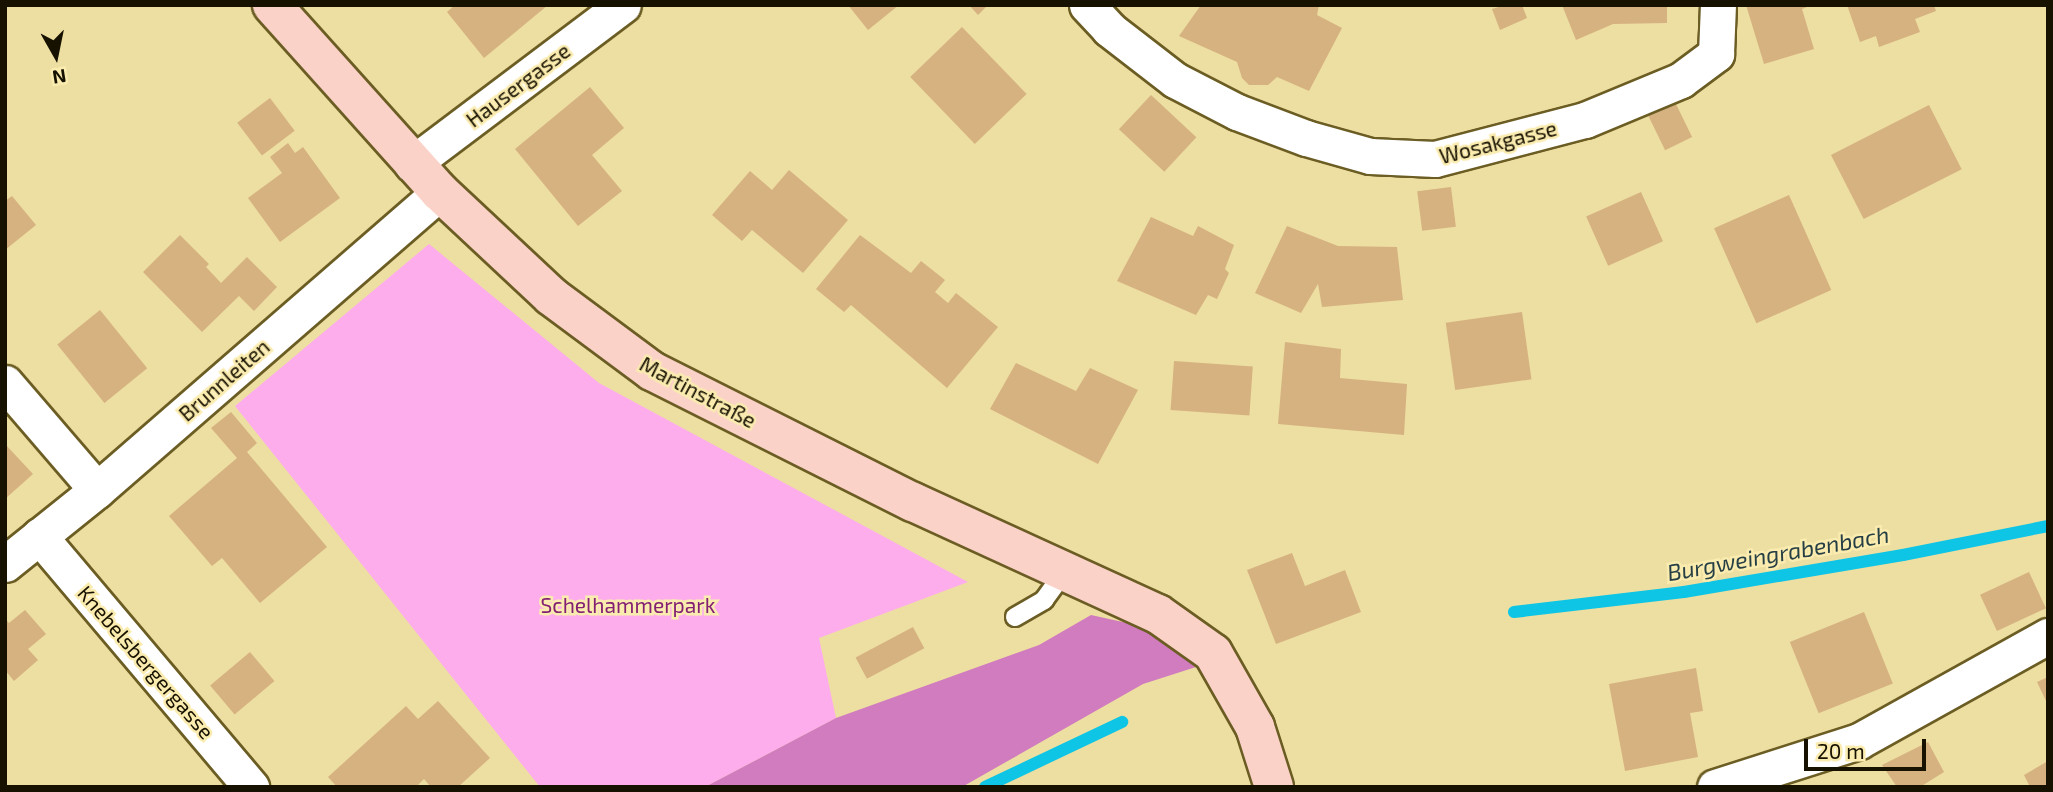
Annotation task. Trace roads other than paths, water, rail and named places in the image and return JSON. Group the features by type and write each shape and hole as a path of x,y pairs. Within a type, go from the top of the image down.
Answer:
{"main road":[{"name":"Martinstraße","path":"272,5 412,164 440,192 551,296 652,371 913,502 1158,614 1213,653 1255,727 1274,787"}],"street":[{"name":"Hausergasse","path":"412,164 623,5"},
{"name":"Wosakgasse","path":"1087,5 1109,29 1175,80 1237,112 1306,138 1370,156 1435,159 1585,120 1681,80 1716,54 1718,5"},
{"name":"Brunnleiten","path":"5,564 97,490 440,192"},
{"path":"5,383 97,490"},
{"name":"Knebelsbergergasse","path":"39,536 251,787"},
{"path":"1715,787 1859,741 2048,636"}],"lane":[{"path":"1015,617 1044,600 1065,570"}],"waterway":[{"name":"Burgweingrabenbach","path":"1514,612 1684,592 1903,555 2048,526"},
{"name":"Burgweingrabenbach","path":"985,787 1122,722"}],"park label":[{"name":"Schelhammerpark","path":"628,605"}]}
